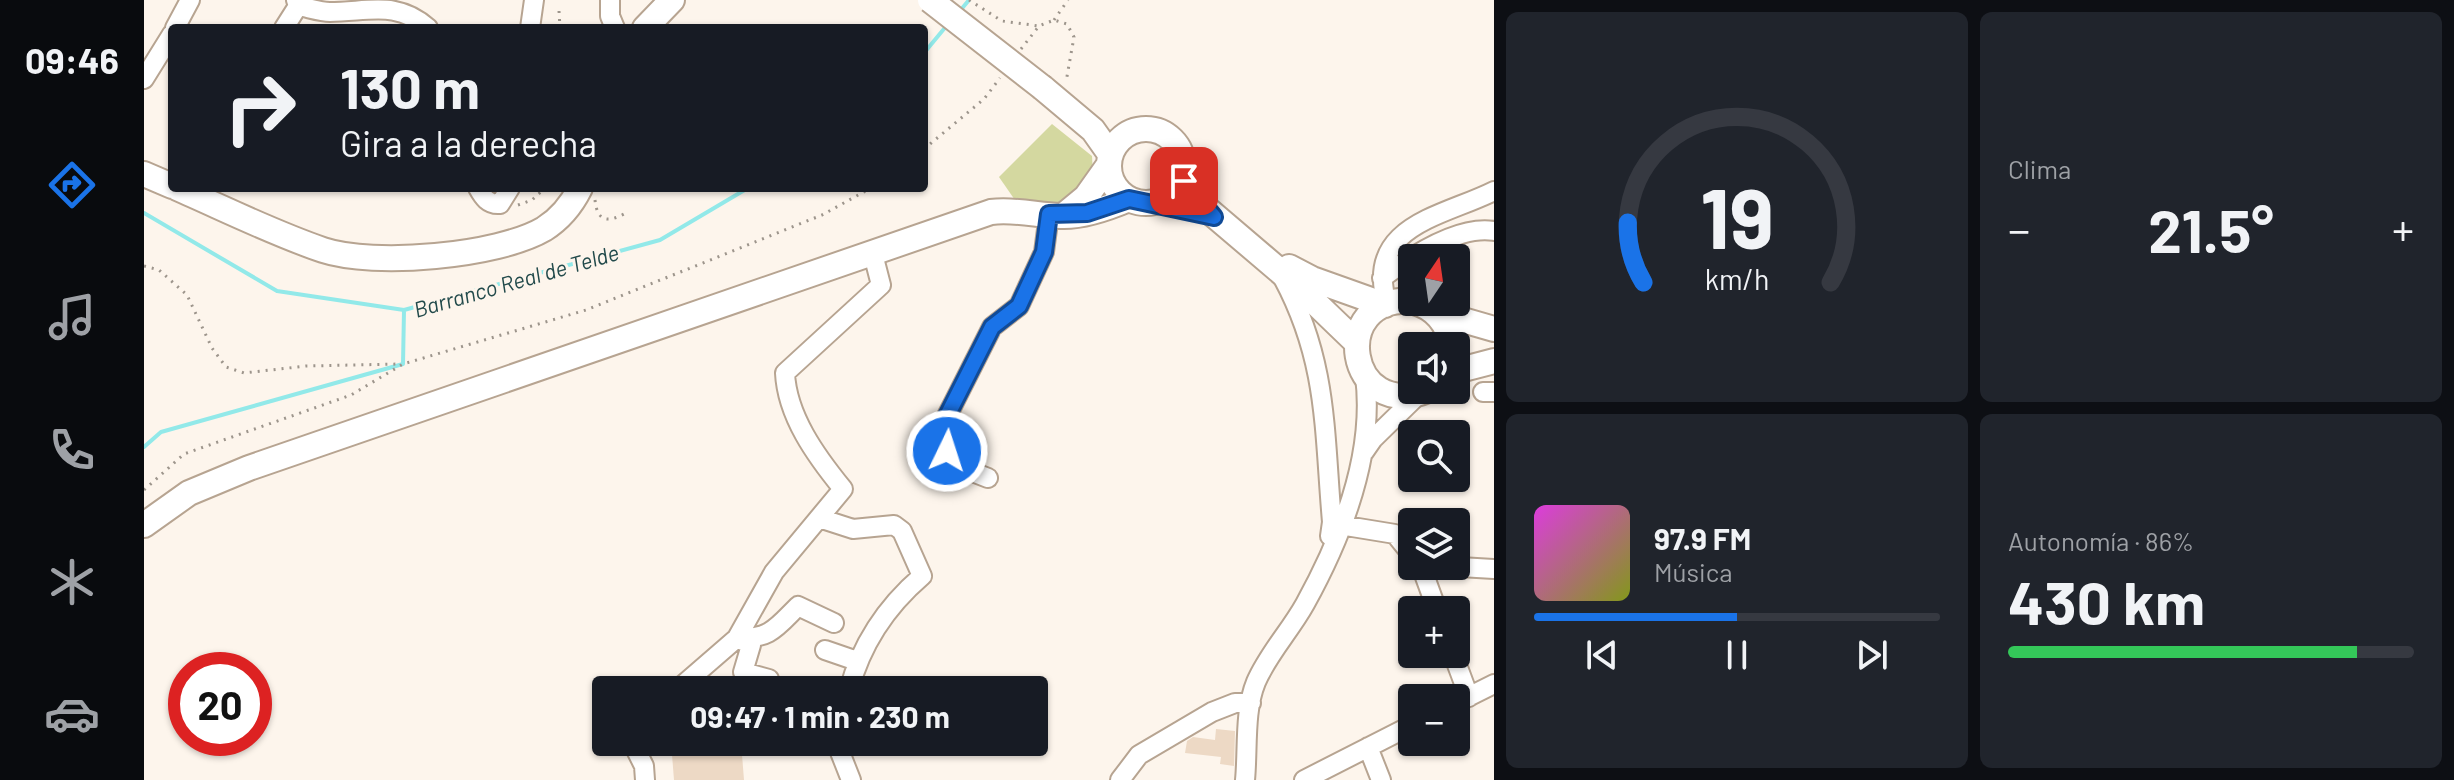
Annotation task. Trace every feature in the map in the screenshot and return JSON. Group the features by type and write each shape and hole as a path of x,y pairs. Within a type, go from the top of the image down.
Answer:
{"main road":[{"path":"649,24 672,0"},
{"path":"930,0 1061,103 1109,160 1114,185 1140,201 1214,217"},
{"path":"1061,103 1131,132"},
{"path":"1056,215 1086,197 1109,160 1115,144 1131,132 1142,129 1164,133 1180,150 1184,181 1190,192 1214,217 1261,255 1356,342"},
{"path":"144,525 189,493 249,468 991,212 1010,209 1056,215 1087,213 1173,193 1183,172"},
{"path":"144,174 168,184"},
{"path":"186,192 323,250 360,258 386,259 474,250 538,232 588,192"},
{"path":"1261,255 1312,279 1386,304 1398,304"},
{"path":"1386,304 1371,313 1361,326 1356,354 1365,376 1388,394 1398,393"},
{"path":"1457,316 1494,329"},
{"path":"1470,367 1494,361"}],"street":[{"path":"177,24 190,0"},
{"path":"531,24 534,0"},
{"path":"610,0 613,24"},
{"path":"286,24 297,3 327,12 388,8 415,15 424,24"},
{"path":"144,79 168,40"},
{"path":"480,192 484,198 505,196"},
{"path":"1386,304 1382,278 1392,247 1400,235 1413,226 1490,197"},
{"path":"988,478 965,469 947,451 946,418 992,327 1019,306 1044,252 1056,215"},
{"path":"1440,244 1478,228 1494,231"},
{"path":"1392,247 1398,260"},
{"path":"693,676 737,638 774,572 843,489 814,453 785,391 785,373 881,285 873,254"},
{"path":"1382,278 1398,266"},
{"path":"1280,272 1308,330 1322,386 1332,522 1327,559"},
{"path":"1245,780 1255,684 1304,606 1327,559 1363,454 1369,406 1365,376"},
{"path":"1363,454 1373,439 1410,404"},
{"path":"819,518 853,529 894,525 902,531 922,576 896,598 857,661 853,676"},
{"path":"1340,525 1395,534 1398,538"},
{"path":"1470,568 1494,569"},
{"path":"737,638 754,639 770,634 798,606 834,623"},
{"path":"737,638 751,645 743,672 758,676"},
{"path":"825,650 857,661"},
{"path":"1470,696 1494,684"},
{"path":"1120,780 1139,755 1212,712 1235,703 1251,703"},
{"path":"1304,780 1398,732"},
{"path":"1368,747 1381,780"},
{"path":"639,756 644,766 645,780"},
{"path":"842,756 851,780"}],"path":[{"path":"969,0 1002,21 1039,26 1054,20 1068,0"},
{"path":"559,11 560,24"},
{"path":"1054,20 1067,24 1074,37 1061,103"},
{"path":"1020,50 1039,26"},
{"path":"928,146 984,99 1002,75"},
{"path":"505,196 508,208 532,200 541,192"},
{"path":"588,192 602,219 611,221 624,214"},
{"path":"144,490 184,454 351,395 403,364 586,310 822,215 864,192"},
{"path":"144,266 159,270 187,295 212,348 226,367 244,373 306,366 403,364"}],"green space":[{"path":"1052,124 1092,156 1093,175 1059,205 1017,203 999,177"}],"building":[{"path":"1216,729 1235,731 1234,766 1220,764 1221,757 1185,753 1187,741 1193,737 1215,740"},
{"path":"672,756 742,756 744,780 674,780"}],"waterway":[{"name":"Barranco Real de Telde","path":"959,12 969,0"},
{"name":"Barranco Real de Telde","path":"928,48 948,24"},
{"name":"Barranco Real de Telde","path":"144,213 277,291 404,310 660,240 741,192"},
{"name":"Barranco Real de Telde","path":"144,447 161,432 403,364 404,310"}],"route":[{"path":"947,451 946,418 992,327 1019,306 1044,252 1049,214 1087,213 1129,199 1214,217 1190,192 1184,181"}]}
